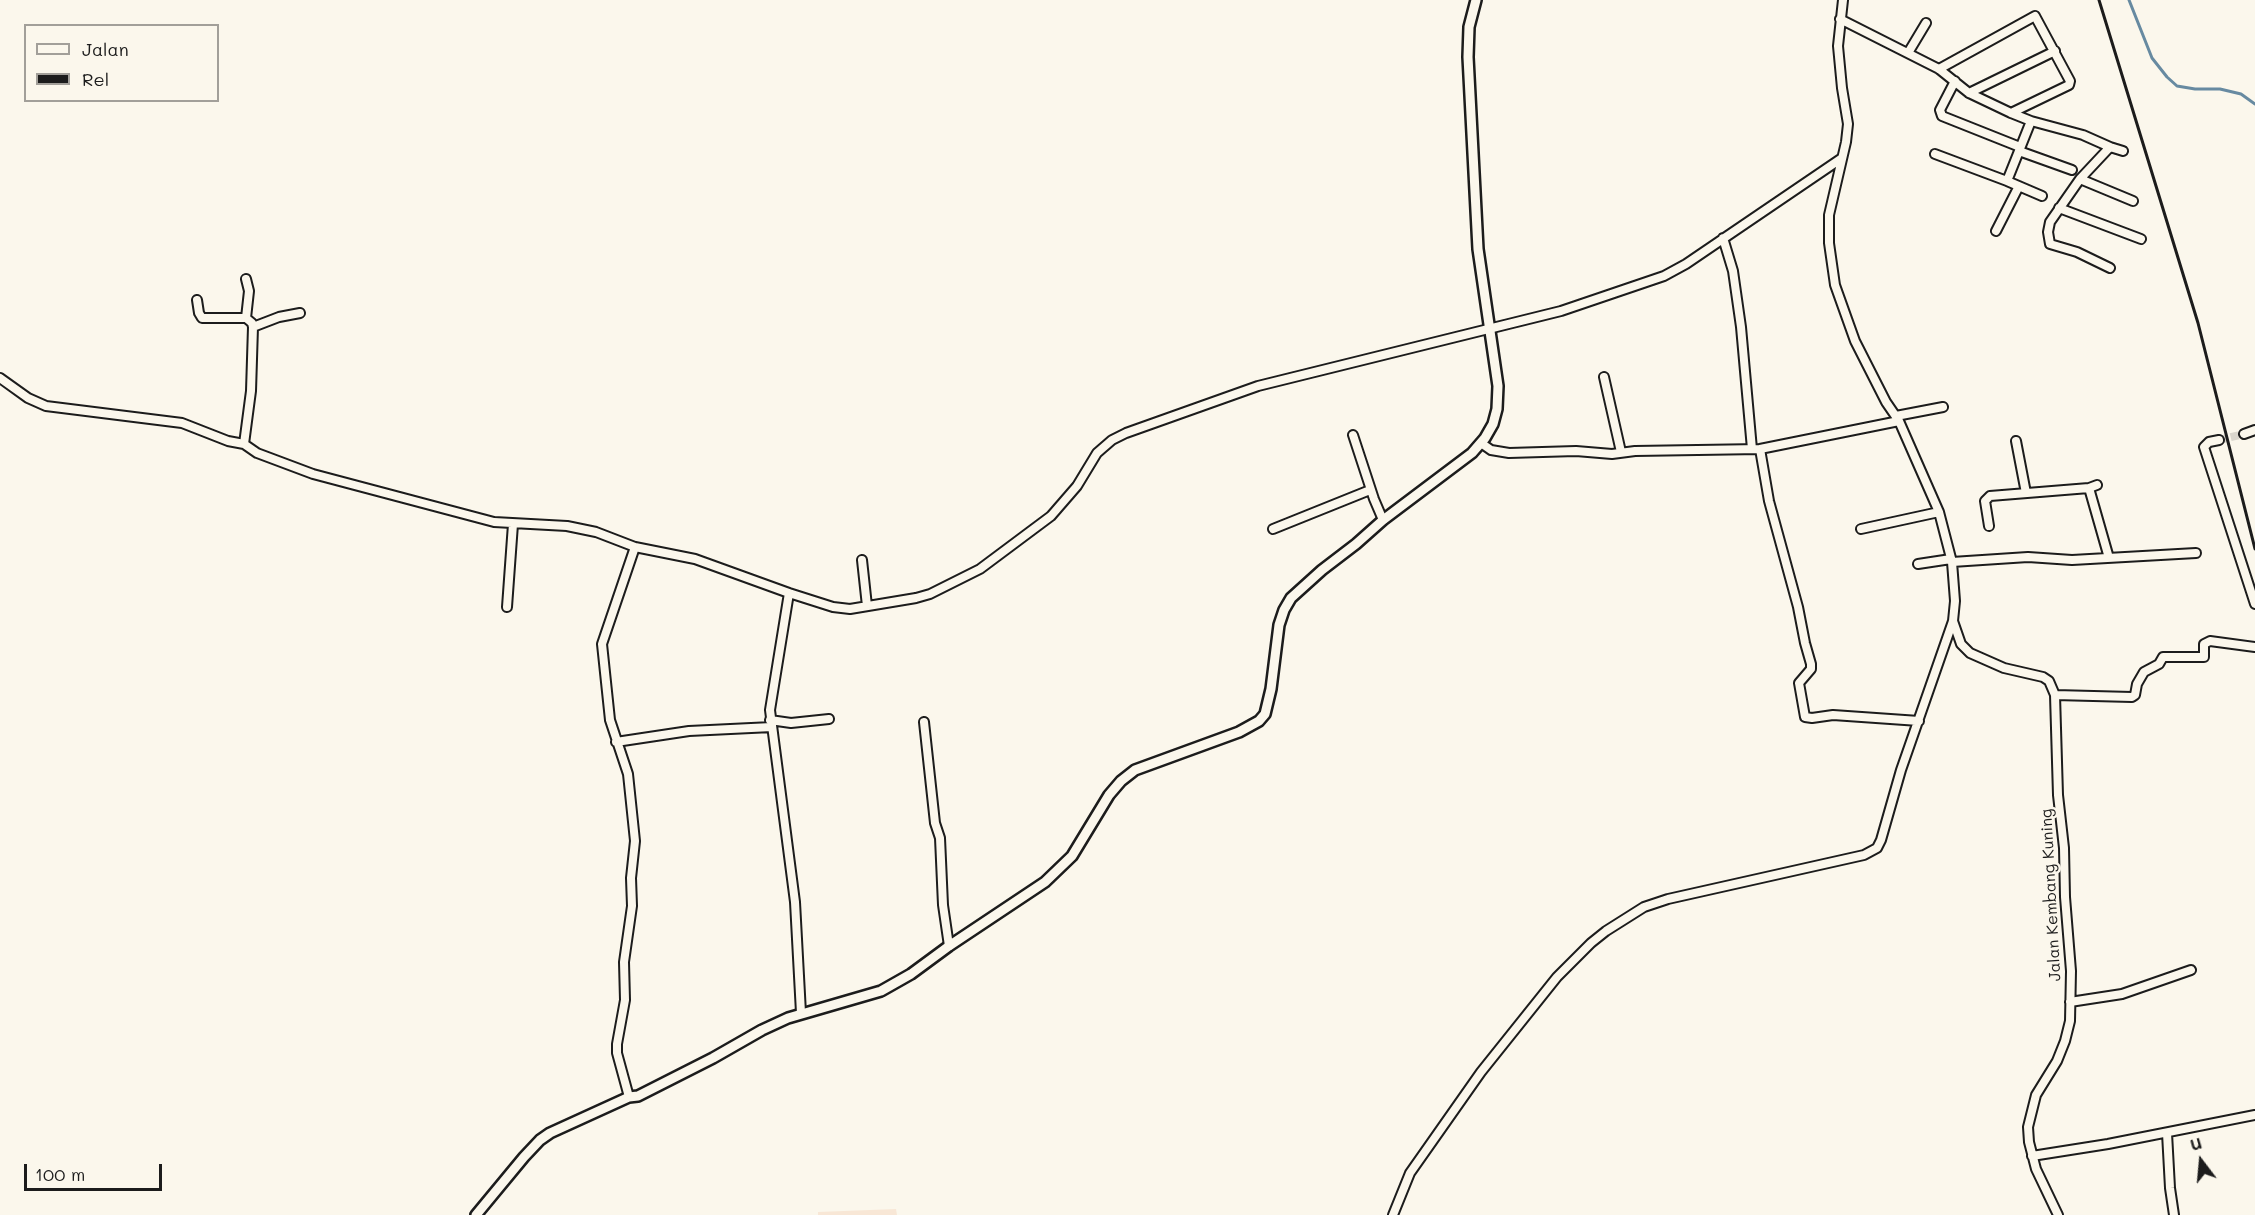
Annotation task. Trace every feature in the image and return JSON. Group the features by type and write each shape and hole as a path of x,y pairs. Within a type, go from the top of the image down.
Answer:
{"street":[{"path":"479,1214 540,1140 564,1125 629,1097 638,1096 762,1030 801,1013 881,991 911,974 1036,889 1063,865 1072,856 1109,795 1135,770 1239,732 1258,721 1268,707 1279,626 1291,598 1383,520 1463,460 1480,443 1493,424 1498,399 1496,363 1478,249 1471,136 1468,39 1476,0"},
{"path":"1393,1215 1410,1173 1480,1072 1557,977 1606,931 1644,907 1668,898 1864,855 1876,848 1881,840 1901,770 1953,621 1956,601 1951,560 1939,513 1897,419 1869,371 1855,341 1834,285 1828,229 1848,124 1840,67 1840,19 1843,0"},
{"path":"1939,69 2033,16 2036,17 2070,78 2069,85 2011,113"},
{"path":"1840,19 1939,69 1969,93 2011,113 2031,122 2083,135 2123,151"},
{"path":"1908,53 1926,23"},
{"path":"1969,93 2055,51"},
{"path":"1954,81 1940,110 1942,116 2072,170"},
{"path":"2007,181 2031,122"},
{"path":"2110,147 2080,179 2050,222 2048,232 2050,244 2077,252 2110,268"},
{"path":"1935,154 2042,196"},
{"path":"0,378 28,398 46,406 170,420 228,441 244,444 258,453 313,474 481,519 513,524 583,529 611,536 635,547 694,558 789,593 833,607 850,609 923,596 980,569 1050,516 1077,486 1097,453 1112,440 1126,433 1258,386 1561,311 1664,276 1686,264 1842,158"},
{"path":"2080,179 2133,201"},
{"path":"1996,231 2019,186"},
{"path":"2059,208 2141,239"},
{"path":"1723,238 1732,271 1741,327 1756,449 1811,664 1811,669 1799,683 1805,717 1833,715 1918,721"},
{"path":"246,279 249,291 246,318"},
{"path":"197,300 198,313 202,318 246,318 254,327 251,391 244,444"},
{"path":"254,327 300,312"},
{"path":"1604,377 1621,452"},
{"path":"1480,443 1491,450 1500,452 1552,451 1604,454 1756,449 1943,407"},
{"path":"2244,434 2255,430"},
{"path":"1353,435 1370,490 1383,520"},
{"path":"2219,440 2209,442 2204,447 2255,604"},
{"path":"2016,441 2026,493"},
{"path":"1989,526 1985,501 1987,498 2003,494 2093,486 2109,558"},
{"path":"1273,529 1370,490"},
{"path":"1861,530 1939,513"},
{"path":"507,607 513,524"},
{"path":"629,1097 617,1053 617,1044 625,1000 624,962 632,906 631,878 635,841 628,774 625,760 616,742 606,690 602,644 635,547"},
{"path":"1918,564 1951,560 2028,557 2072,560 2196,553"},
{"path":"862,560 867,606"},
{"path":"789,593 774,677 771,724 795,902 801,1013"},
{"path":"1953,621 1961,644 1970,653 2004,668 2043,677 2049,681 2055,695 2132,697 2135,695 2138,682 2144,672 2159,664 2163,657 2204,657 2204,644 2210,641 2255,647"},
{"name":"Jalan Kembang Kuning","path":"2055,695 2058,795 2064,848 2070,955 2070,1021 2057,1061 2042,1083 2033,1105 2028,1127 2032,1156 2058,1215"},
{"path":"616,742 689,731 829,719"},
{"path":"924,722 935,823 940,838 943,905 949,946"},
{"path":"2070,1002 2122,994 2191,970"},
{"path":"2032,1156 2255,1115"},
{"path":"2168,1132 2170,1188 2174,1215"}],"shaded area":[{"path":"896,1209 897,1215 818,1215 818,1212"}],"waterway":[{"path":"2129,0 2152,58 2177,86 2220,89 2241,94 2255,104"}],"tunnel":[{"path":"2219,440 2244,434"}],"railway":[{"path":"2099,0 2198,323 2255,549"}]}
